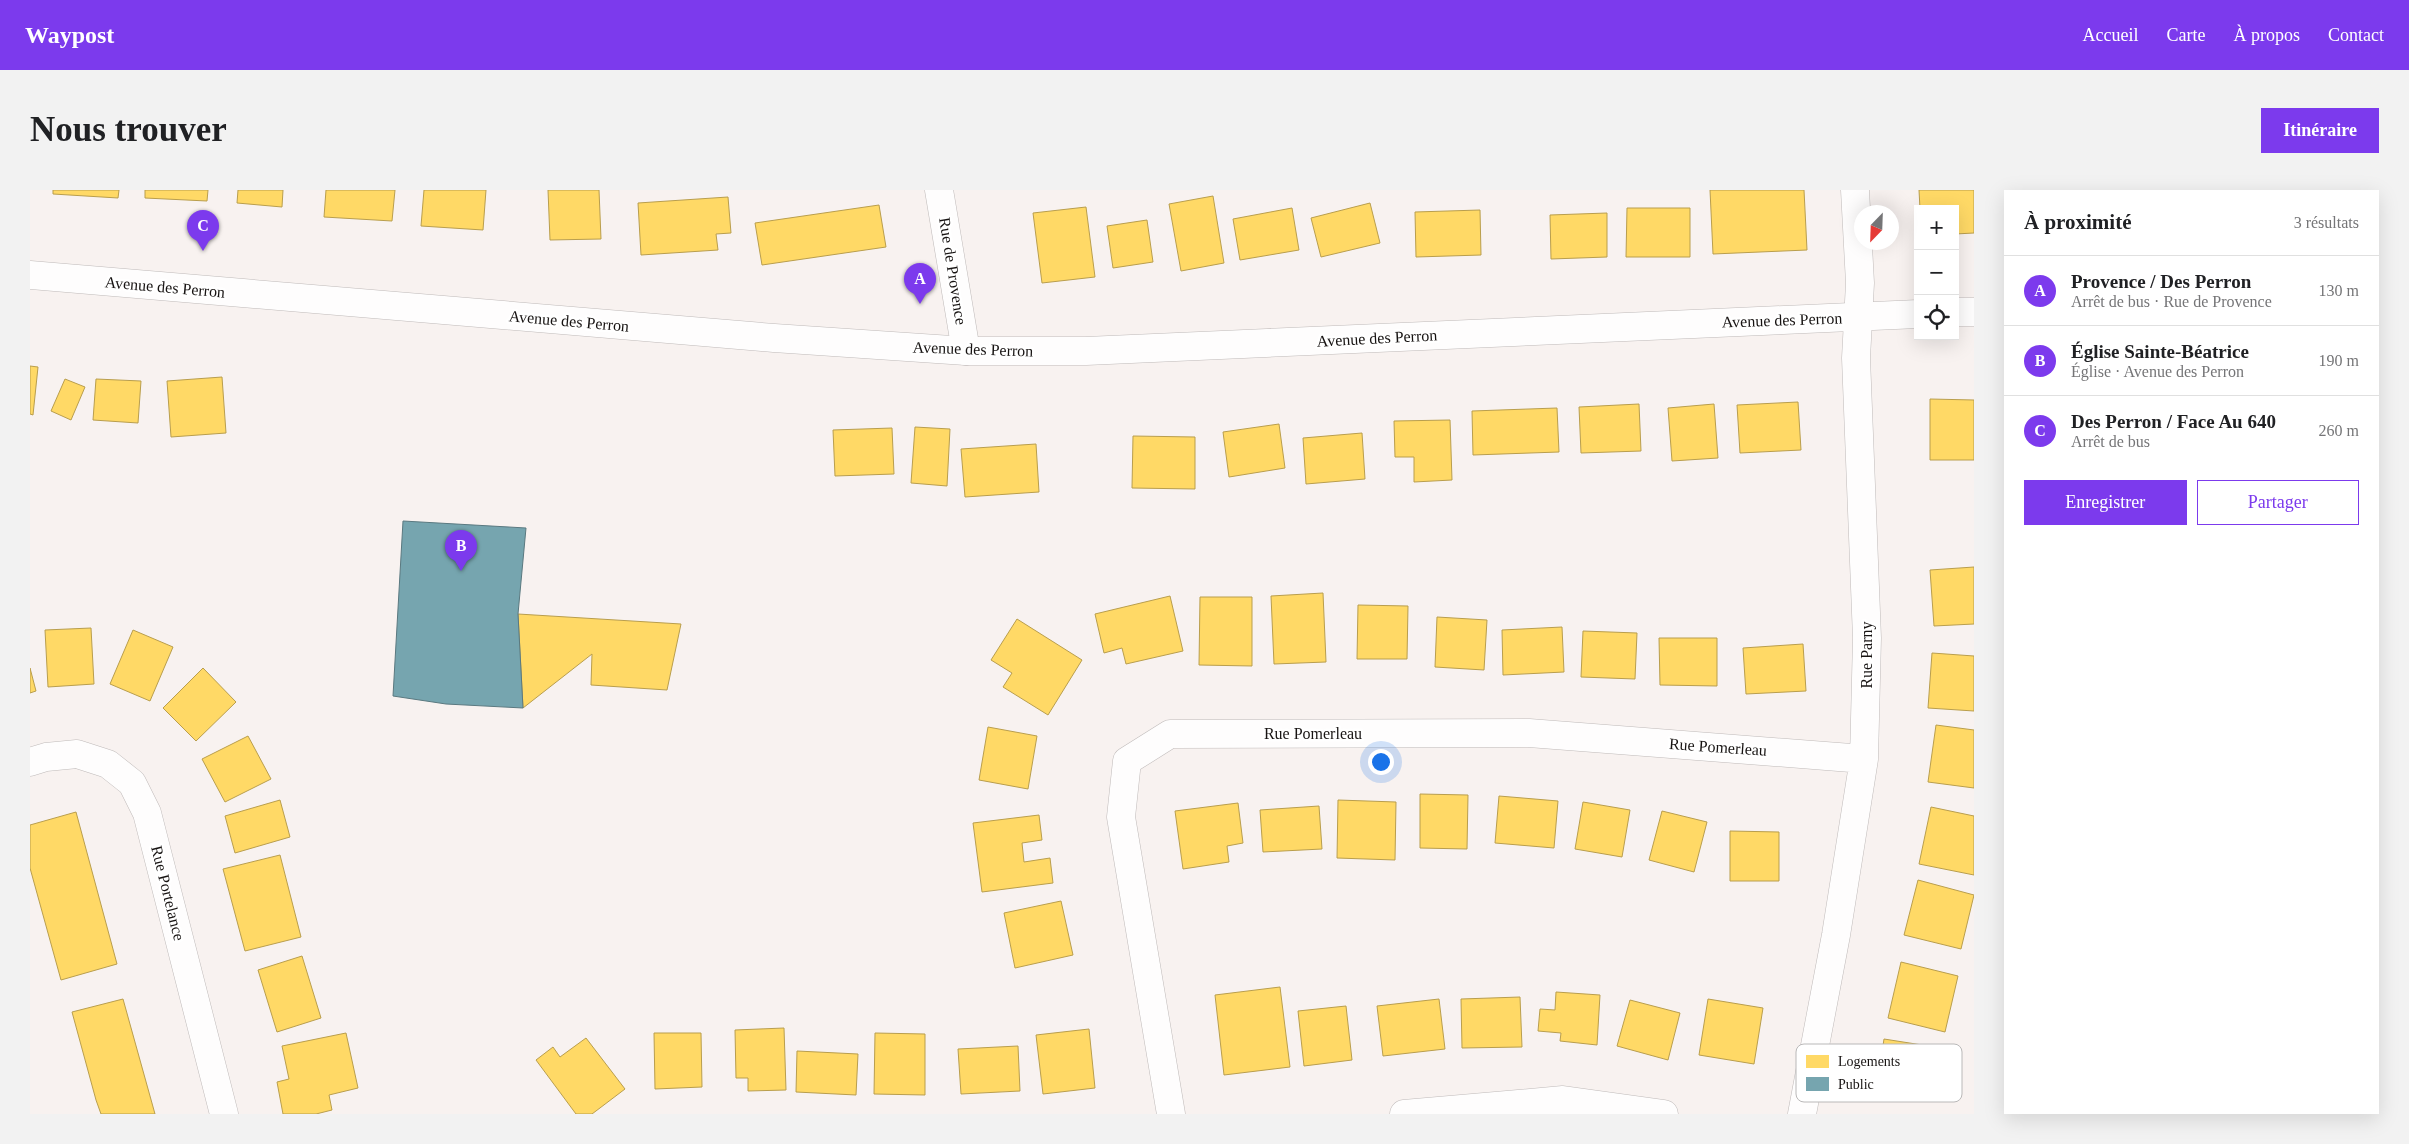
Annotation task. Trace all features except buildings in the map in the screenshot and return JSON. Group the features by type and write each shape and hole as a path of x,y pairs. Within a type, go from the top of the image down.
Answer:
{"street":[{"name":"Rue de Provence","path":"939,190 966,351"},
{"name":"Rue Parny","path":"1815,1044 1836,935 1864,759 1867,638 1856,358 1860,284 1855,190"},
{"name":"Avenue des Perron","path":"30,275 774,338 966,351 1086,351 1914,314"},
{"path":"1959,312 1974,312"},
{"name":"Rue Pomerleau","path":"1171,1114 1121,817 1127,761 1170,734 1529,733 1864,759"},
{"name":"Rue Portelance","path":"30,762 46,757 77,754 108,764 132,783 147,813 224,1114"},
{"path":"1404,1114 1563,1100 1664,1114"}],"place":[{"name":"Des Perron / Face Au 640","path":"203,251"},
{"name":"Provence / Des Perron","path":"920,304"},
{"name":"Église Sainte-Béatrice","path":"461,571"}]}
